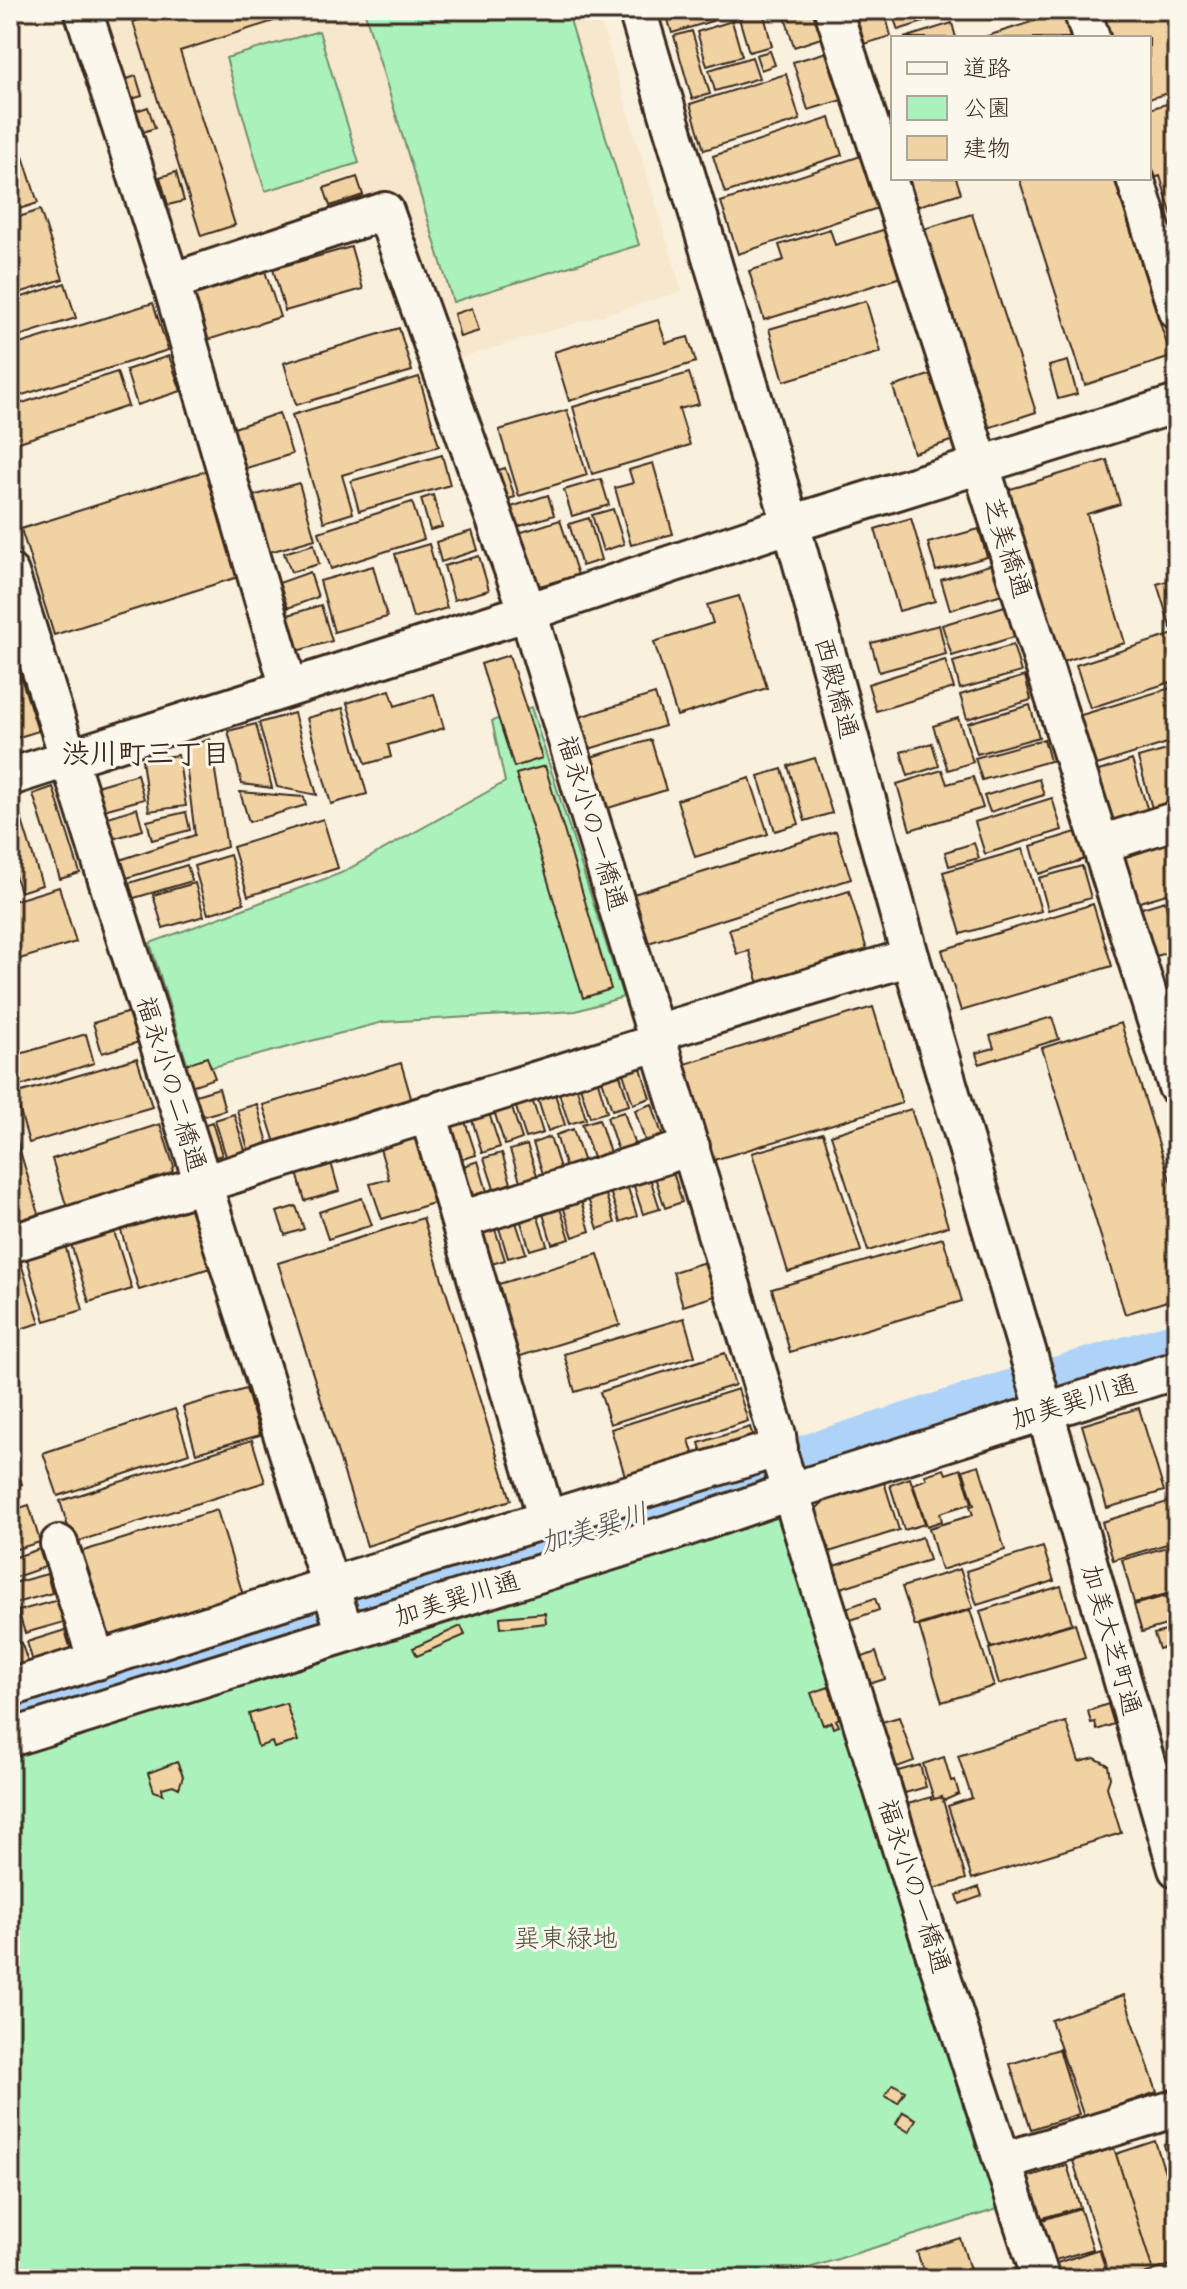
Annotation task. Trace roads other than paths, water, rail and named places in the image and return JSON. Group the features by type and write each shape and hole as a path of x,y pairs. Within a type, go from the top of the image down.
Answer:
{"street":[{"path":"83,10 171,282 289,688"},
{"name":"西殿橋通","path":"637,10 791,524 909,952 1039,1391"},
{"name":"芝美橋通","path":"833,10 1177,1087"},
{"path":"1082,10 1090,36"},
{"path":"1136,180 1177,311"},
{"name":"福永小の一橋通","path":"171,282 385,211 528,612 773,1420 784,1468 918,1903 1041,2279"},
{"path":"10,777 528,612 791,524 1177,404"},
{"name":"福永小の二橋通","path":"10,573 344,1632"},
{"path":"1101,844 1177,820"},
{"path":"10,1244 904,959 909,952"},
{"path":"428,1113 547,1520"},
{"path":"461,1220 691,1147"},
{"name":"加美巽川通","path":"10,1738 670,1533 784,1468 1039,1391 1177,1370"},
{"name":"加美大芝町通","path":"1039,1391 1177,1869"},
{"path":"10,1688 547,1520 784,1468"},
{"path":"59,1544 97,1661"},
{"path":"1004,2161 1177,2108"}],"waterway":[{"name":"加美巽川","path":"10,1712 1004,1396 1177,1346"}],"district":[{"name":"渋川町三丁目","path":"146,754"}],"park label":[{"name":"巽東緑地","path":"566,1939"}]}
